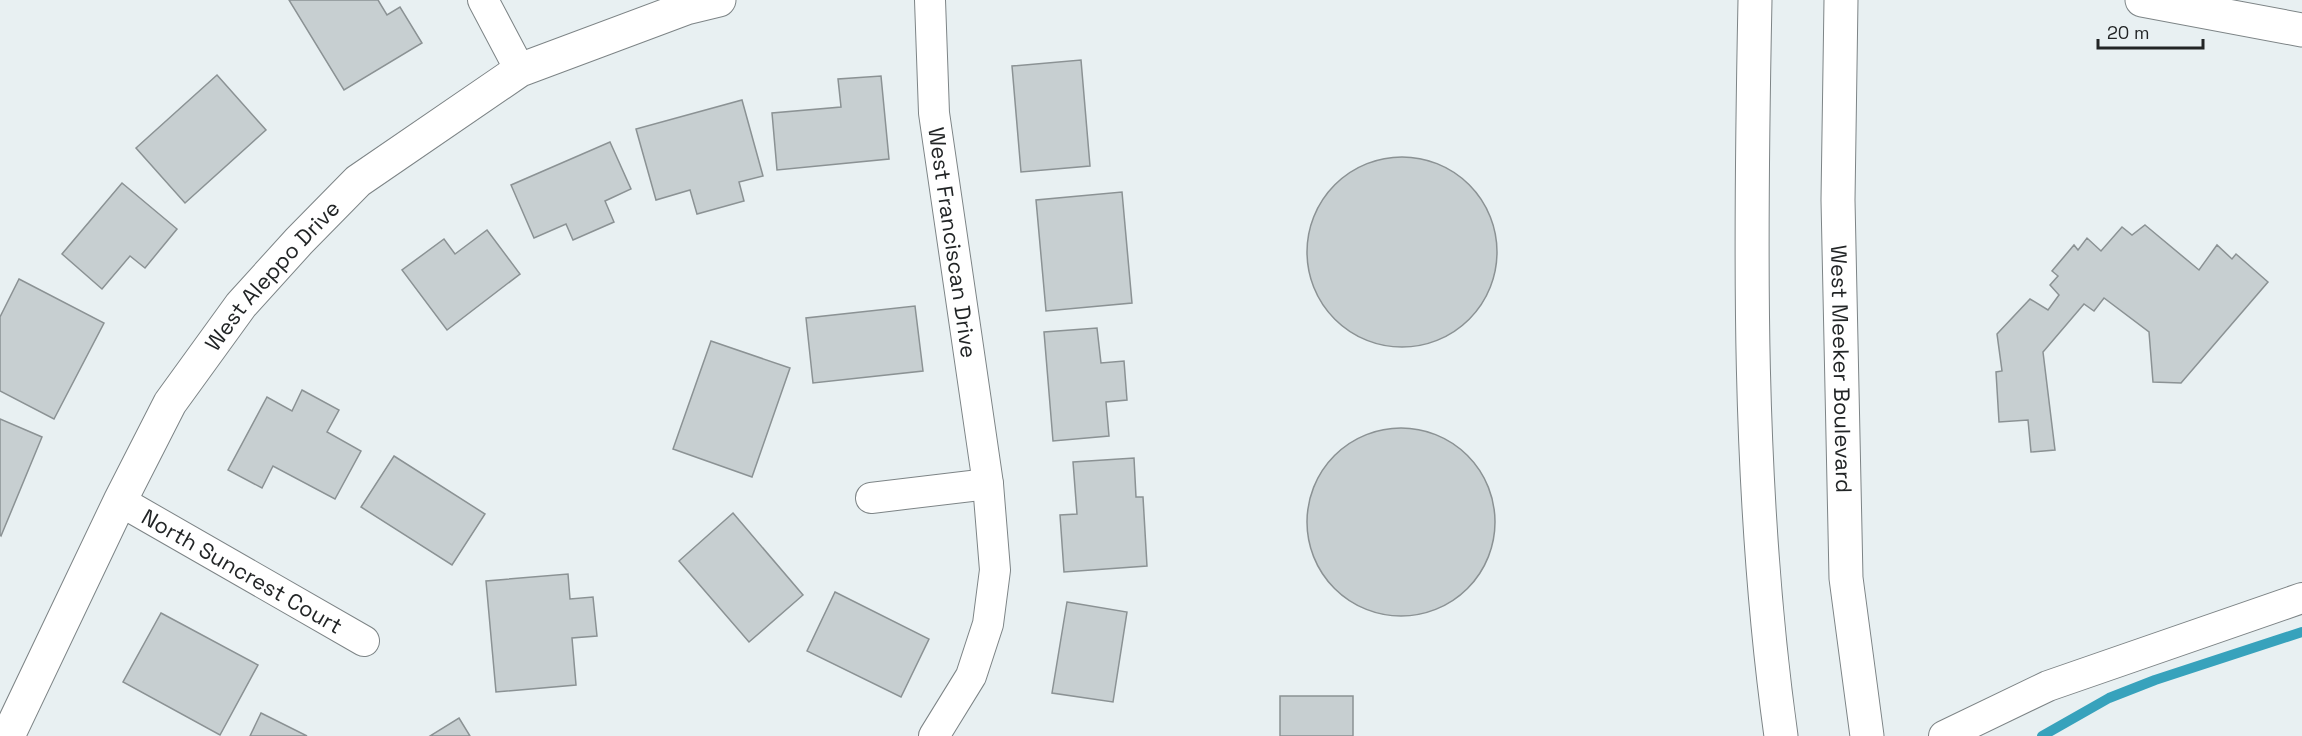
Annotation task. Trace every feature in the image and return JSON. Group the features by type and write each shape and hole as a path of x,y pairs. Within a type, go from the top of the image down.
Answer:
{"main road":[{"name":"West Aleppo Drive","path":"8,736 120,501 170,403 241,305 299,241 358,181 520,70 686,8 718,0"},
{"path":"1755,0 1751,176 1755,433 1769,651 1781,736"},
{"name":"West Meeker Boulevard","path":"1841,0 1838,200 1846,578 1867,736"},
{"path":"2142,0 2302,30"}],"street":[{"path":"483,0 520,70"},
{"name":"West Franciscan Drive","path":"930,0 933,113 988,484 995,570 988,624 971,676 934,736"},
{"path":"871,498 988,484"},
{"name":"North Suncrest Court","path":"120,501 364,642"},
{"path":"1944,736 2048,686 2302,598"}],"building":[{"path":"289,0 378,0 387,15 400,7 422,43 344,90"},
{"path":"1081,60 1090,166 1021,172 1012,66"},
{"path":"217,75 266,130 185,203 136,148"},
{"path":"881,76 889,159 777,170 772,113 841,107 838,79"},
{"path":"742,100 763,176 739,182 744,201 697,214 690,190 656,200 636,129"},
{"path":"610,142 631,189 605,201 614,222 573,240 566,224 534,238 511,185"},
{"path":"1402,157 1438,164 1455,173 1469,185 1481,199 1490,216 1497,252 1490,288 1481,305 1469,319 1455,331 1438,340 1402,347 1366,340 1349,331 1335,319 1323,305 1314,288 1307,252 1314,216 1323,199 1335,185 1349,173 1366,164"},
{"path":"122,183 177,229 145,268 130,256 102,289 62,254"},
{"path":"1122,192 1132,303 1046,311 1036,200"},
{"path":"2145,225 2199,270 2217,245 2232,259 2236,254 2268,282 2181,383 2153,382 2149,332 2104,298 2094,311 2084,304 2043,352 2055,450 2031,452 2028,420 1999,422 1996,372 2002,371 1997,334 2030,299 2048,310 2059,295 2050,285 2058,276 2052,271 2074,245 2078,250 2087,238 2101,251 2122,227 2132,235"},
{"path":"487,230 520,274 447,330 402,270 444,239 455,254"},
{"path":"19,279 104,323 54,419 0,391 0,317"},
{"path":"915,306 923,371 813,383 806,318"},
{"path":"1097,328 1101,363 1124,361 1127,400 1106,402 1109,436 1053,441 1044,332"},
{"path":"711,341 790,368 752,477 673,449"},
{"path":"302,390 339,410 327,432 361,451 335,499 273,466 262,488 228,470 267,397 292,411"},
{"path":"0,419 42,437 1,536 0,535"},
{"path":"1392,428 1410,428 1437,435 1468,455 1488,486 1495,522 1488,558 1468,589 1437,609 1410,616 1392,616 1357,605 1341,595 1328,582 1311,549 1307,531 1307,513 1318,478 1328,462 1341,449 1374,432"},
{"path":"394,456 485,514 452,565 361,507"},
{"path":"1134,458 1136,497 1143,497 1147,566 1064,572 1060,515 1077,514 1073,462"},
{"path":"733,513 803,595 749,642 679,561"},
{"path":"568,574 570,599 593,597 597,636 572,638 576,685 496,692 486,581"},
{"path":"835,592 929,639 901,697 807,651"},
{"path":"1067,602 1127,612 1113,702 1052,693"},
{"path":"161,613 258,665 220,735 123,682"},
{"path":"1280,696 1353,696 1353,736 1280,736"},
{"path":"261,713 307,736 250,736"},
{"path":"459,718 470,736 430,736"}],"waterway":[{"path":"2042,736 2109,698 2155,680 2302,632"}]}
